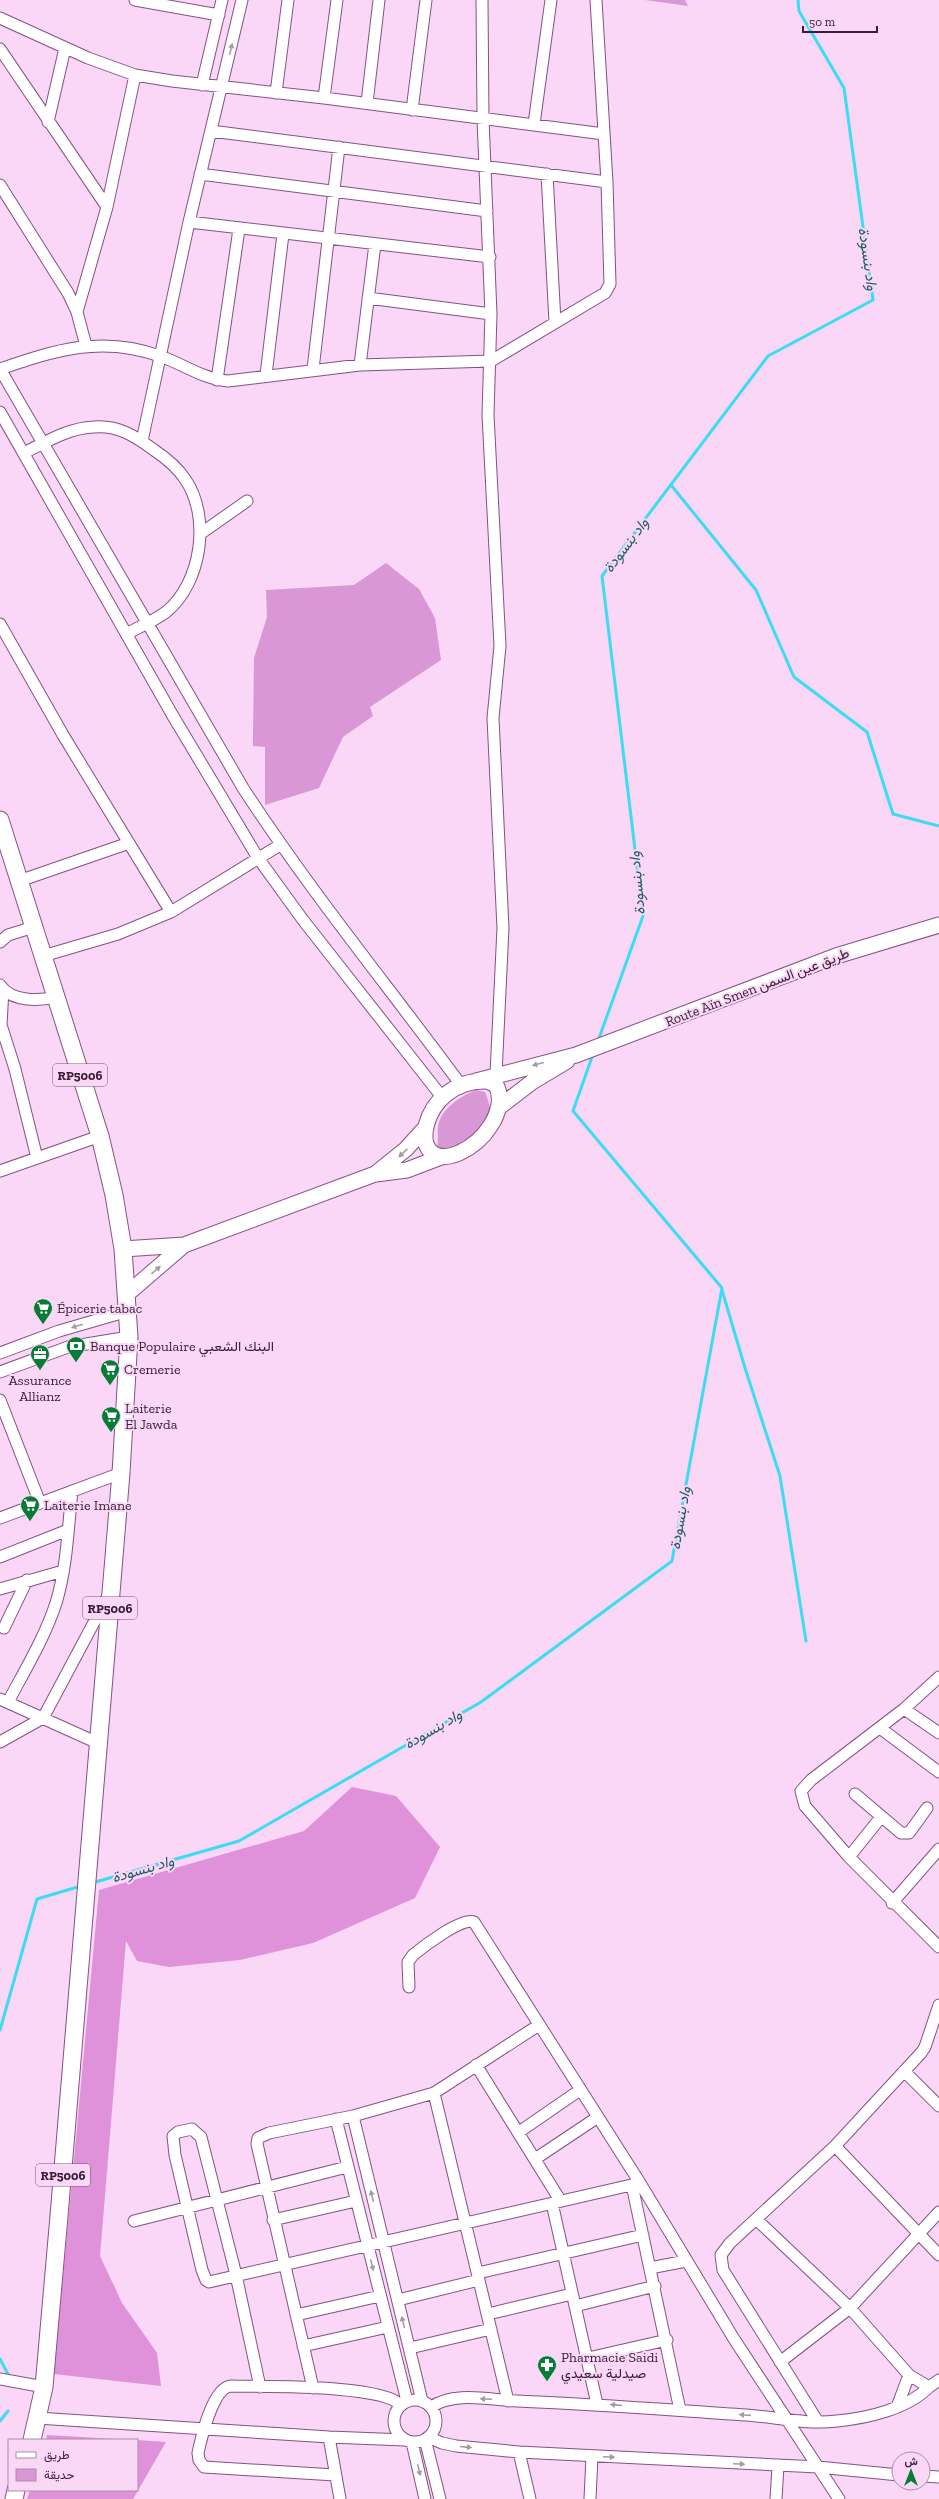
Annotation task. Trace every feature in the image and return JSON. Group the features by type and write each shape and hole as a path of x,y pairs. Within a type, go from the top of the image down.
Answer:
{"main road":[{"name":"RP5006","path":"0,820 100,1136 114,1196 123,1249 128,1303 129,1337 121,1473 100,1744 84,1909 44,2387 32,2439"}],"street":[{"path":"135,0 219,15"},
{"path":"202,85 222,0"},
{"path":"142,441 189,222 223,87 242,0"},
{"path":"276,93 288,0"},
{"path":"324,98 336,0"},
{"path":"367,103 379,0"},
{"path":"412,110 426,0"},
{"path":"482,0 483,119 490,257 492,361 489,389 489,430 500,646 493,734 503,928 496,1074"},
{"path":"534,124 551,0"},
{"path":"461,1085 280,845 231,768 0,369 54,351 86,346 116,346 160,356 208,378 217,380 360,364 492,361 513,350 555,322 601,296 609,288 607,182 596,0"},
{"path":"0,18 65,48 135,74 202,85 367,103 604,134"},
{"path":"48,122 65,48"},
{"path":"0,49 107,207"},
{"path":"77,312 107,207 135,74"},
{"path":"211,130 607,182"},
{"path":"313,369 339,147"},
{"path":"200,174 487,211"},
{"path":"547,174 555,322"},
{"path":"0,186 64,286 77,312 86,346"},
{"path":"189,222 490,257"},
{"path":"217,380 239,229"},
{"path":"266,375 283,234"},
{"path":"360,364 375,244"},
{"path":"368,298 491,314"},
{"path":"0,412 126,634 258,858 303,920 442,1096"},
{"path":"24,453 71,430 95,427 119,429 142,441 168,460 185,479 195,503 200,534 197,561 184,588 166,611 126,634"},
{"path":"200,534 247,501"},
{"path":"0,624 171,912"},
{"path":"19,881 129,843"},
{"path":"43,956 118,934 171,912 280,845"},
{"name":"Route Aïn Smen طريق عين السمن","path":"476,1081 496,1074 576,1055 836,956 939,925"},
{"path":"0,942 8,935 34,927"},
{"path":"2,987 14,996 28,999 40,1000 56,997"},
{"path":"2,987 0,1025 15,1069 37,1158"},
{"name":"Route Aïn Smen طريق عين السمن","path":"498,1108 532,1082 576,1055"},
{"path":"123,1249 184,1245 375,1174 411,1168 460,1152 477,1142 490,1126 498,1108 500,1096 496,1085 487,1080 476,1081 461,1085 442,1096 432,1110 426,1127 425,1138 427,1147 434,1155 441,1157"},
{"path":"375,1174 406,1149 426,1127"},
{"path":"1,1173 37,1158 100,1136"},
{"path":"0,1353 59,1332 128,1303 184,1245"},
{"path":"0,1372 68,1347 129,1337"},
{"path":"0,1400 40,1503"},
{"path":"0,1518 121,1473"},
{"path":"72,1490 60,1589 49,1622 4,1700 100,1744"},
{"path":"0,1556 68,1530"},
{"path":"0,1589 27,1580 63,1571"},
{"path":"4,1628 27,1580"},
{"path":"0,1742 43,1718 112,1590"},
{"path":"937,1681 880,1728 801,1788 801,1799 805,1806 849,1857 892,1902 939,1947"},
{"path":"904,1709 939,1733"},
{"path":"880,1728 939,1772"},
{"path":"855,1794 881,1817 905,1835 909,1833 927,1808"},
{"path":"849,1857 881,1817"},
{"path":"892,1902 939,1849"},
{"path":"409,1987 408,1962 413,1955 458,1925 471,1921 474,1922 486,1938 539,2025 598,2117 636,2184 784,2418 838,2499"},
{"path":"818,2422 721,2264 721,2255 726,2247 757,2220 835,2146 925,2047 939,2005"},
{"path":"313,2388 265,2189 257,2144 259,2136 353,2116 434,2093 539,2025"},
{"path":"476,2065 535,2158 556,2202 563,2253 588,2358 597,2404"},
{"path":"904,2071 939,2106"},
{"path":"518,2132 580,2090"},
{"path":"434,2093 492,2329 508,2401"},
{"path":"353,2116 410,2348 426,2404 434,2413 436,2426 427,2438 440,2499"},
{"path":"535,2158 598,2117"},
{"path":"336,2119 388,2327 404,2403"},
{"path":"260,2387 236,2275 201,2138 195,2130 187,2129 176,2133 173,2141 188,2208 206,2280 211,2282 236,2275 283,2264 636,2184"},
{"path":"835,2146 939,2255"},
{"path":"134,2221 218,2201 347,2167"},
{"path":"636,2184 643,2235 667,2340 680,2410"},
{"path":"273,2220 356,2201"},
{"path":"780,2362 850,2308 939,2212"},
{"path":"757,2220 850,2308 909,2375 929,2387"},
{"path":"398,2300 563,2253 643,2235"},
{"path":"650,2268 686,2261"},
{"path":"575,2306 654,2286"},
{"path":"488,2314 572,2294"},
{"path":"296,2316 380,2296"},
{"path":"303,2346 388,2327"},
{"path":"410,2348 492,2329"},
{"path":"588,2358 667,2340"},
{"path":"897,2407 909,2375"},
{"path":"0,2379 44,2387"},
{"path":"335,2476 206,2468 200,2464 198,2456 204,2430 214,2403 225,2388 313,2388 377,2394 393,2398 404,2403 426,2404 449,2399 597,2404 784,2418 818,2422 848,2420 909,2403 939,2380"},
{"path":"404,2403 397,2410 394,2423 400,2436 408,2441 425,2499"},
{"path":"37,2418 329,2437 408,2441 427,2438 442,2444 519,2452 818,2467 891,2474"},
{"path":"329,2437 340,2499"},
{"path":"519,2452 530,2499"},
{"path":"590,2499 592,2456"},
{"path":"776,2499 778,2466"}],"green space":[{"path":"645,0 685,0 688,6"},
{"path":"386,563 419,589 435,618 441,660 370,707 373,716 343,737 319,788 265,805 265,747 253,746 253,737 254,658 267,617 266,590 354,585"},
{"path":"476,1090 485,1092 490,1115 487,1123 475,1136 445,1154 437,1146 440,1120 452,1104"}],"shaded area":[{"path":"352,1787 396,1796 440,1847 415,1898 313,1943 240,1960 169,1967 137,1961 126,1941 100,2256 122,2303 157,2353 161,2386 54,2374 99,1890 304,1831"},
{"path":"47,2435 114,2439 46,2439"},
{"path":"138,2440 166,2442 138,2490"},
{"path":"30,2491 138,2491 133,2499 27,2499"}],"waterway":[{"name":"واد بنسودة","path":"598,1041 643,916 602,576 768,356 873,300 844,88 799,11 798,0"},
{"name":"واد بنسودة","path":"671,485 756,590 794,677 867,732 893,814 939,826"},
{"name":"واد بنسودة","path":"92,1883 239,1841 481,1702 672,1561 722,1288 573,1111 593,1054"},
{"name":"واد بنسودة","path":"722,1290 745,1368 780,1476 806,1641"},
{"name":"واد بنسودة","path":"0,2030 37,1899 81,1886"},
{"name":"واد بنسودة","path":"0,2359 10,2378"},
{"name":"واد بنسودة","path":"0,2421 8,2411"}],"place":[{"name":"Épicerie tabac","path":"43,1325"},
{"name":"Banque Populaire البنك الشعبي","path":"76,1363"},
{"name":"Assurance Allianz","path":"40,1371"},
{"name":"Cremerie","path":"110,1386"},
{"name":"Laiterie El Jawda","path":"111,1433"},
{"name":"Laiterie Imane","path":"30,1522"},
{"name":"Pharmacie Saidi صيدلية سعيدي","path":"547,2382"}]}
